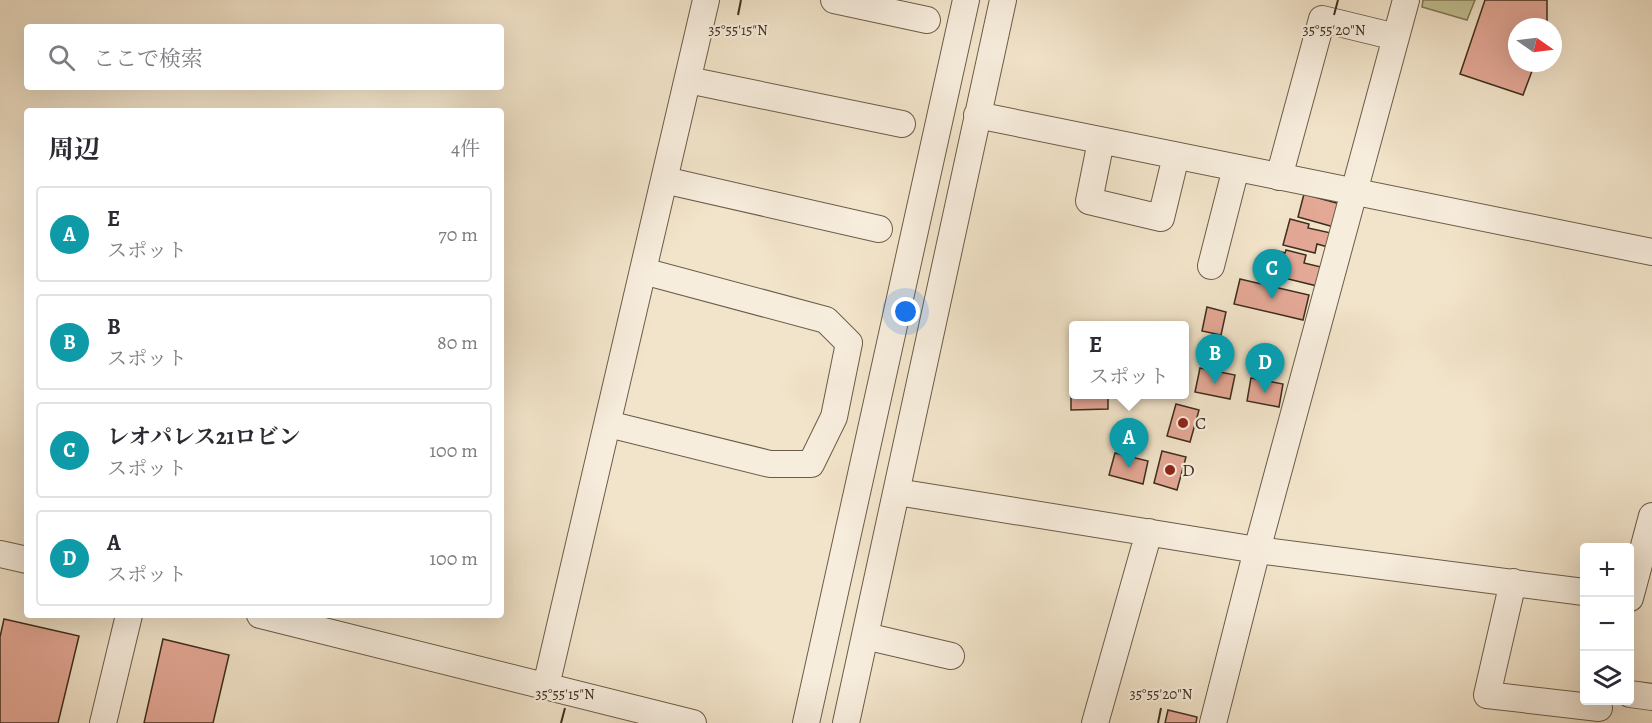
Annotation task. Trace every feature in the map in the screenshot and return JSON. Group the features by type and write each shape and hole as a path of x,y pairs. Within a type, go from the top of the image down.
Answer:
{"street":[{"path":"546,686 706,0"},
{"path":"834,0 927,20"},
{"path":"806,723 966,0"},
{"path":"846,723 1003,0"},
{"path":"1213,723 1257,550 1406,0"},
{"path":"1279,177 1322,19 1396,37"},
{"path":"688,80 902,124"},
{"path":"978,115 1652,252"},
{"path":"1101,141 1089,201 1161,218 1176,156"},
{"path":"1210,266 1236,168"},
{"path":"664,180 879,229"},
{"path":"608,423 770,464 811,464 834,417 849,343 826,320 643,271"},
{"path":"897,492 1257,550 1580,591"},
{"path":"1630,597 1652,516"},
{"path":"1095,723 1149,532"},
{"path":"0,554 24,559"},
{"path":"1513,582 1487,695 1598,710"},
{"path":"1634,598 1652,600"},
{"path":"103,723 128,618"},
{"path":"272,618 681,722"},
{"path":"865,636 951,656"},
{"path":"1634,695 1652,697"}],"green space":[{"path":"1423,0 1475,0 1467,20 1422,7"}],"building":[{"path":"1485,0 1547,0 1547,18 1508,18 1508,72 1532,72 1523,95 1460,74"},
{"path":"1304,194 1340,204 1334,227 1298,217"},
{"path":"1290,219 1309,224 1308,228 1331,233 1328,247 1317,244 1315,253 1283,245"},
{"path":"1286,250 1306,255 1304,263 1321,267 1317,286 1272,275 1278,251 1285,253"},
{"path":"1240,279 1309,295 1303,320 1234,304"},
{"path":"1207,307 1226,312 1221,335 1202,331"},
{"path":"1200,368 1235,375 1230,399 1195,392"},
{"path":"1251,378 1283,384 1279,407 1247,401"},
{"path":"1071,399 1108,399 1108,409 1071,410"},
{"name":"C","path":"1176,404 1199,410 1190,442 1167,436"},
{"name":"D","path":"1162,451 1186,457 1177,490 1154,483"},
{"path":"1115,453 1148,461 1143,484 1109,475"},
{"path":"4,619 79,636 58,723 0,723 0,637"},
{"path":"163,639 229,655 213,723 144,723"},
{"path":"1168,710 1197,717 1196,723 1165,723"}],"place":[{"name":"レオパレス21ロビン","path":"1272,299"},
{"name":"B","path":"1215,384"},
{"name":"A","path":"1265,393"},
{"name":"C","path":"1183,423"},
{"name":"E","path":"1129,468"},
{"name":"D","path":"1170,470"}]}
